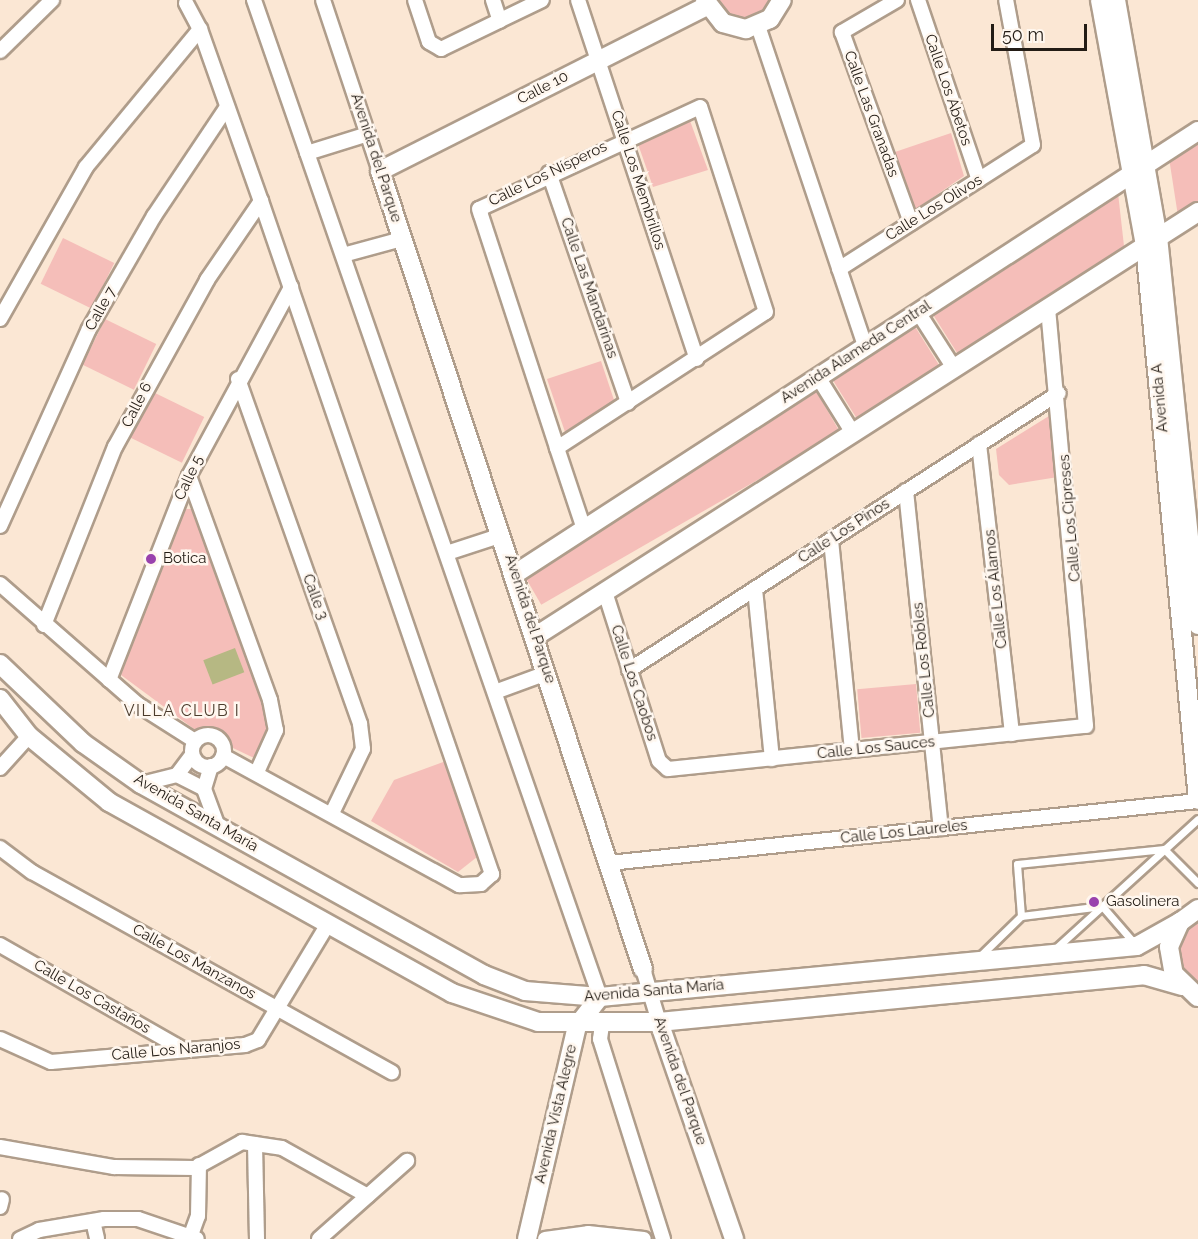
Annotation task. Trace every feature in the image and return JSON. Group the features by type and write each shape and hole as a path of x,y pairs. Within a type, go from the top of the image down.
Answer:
{"street":[{"path":"0,51 51,0"},
{"path":"254,0 600,997"},
{"name":"Avenida del Parque","path":"323,0 536,636 659,1023 734,1239"},
{"path":"415,0 429,42 441,49 542,0"},
{"path":"493,0 500,21"},
{"name":"Calle Los Membrillos","path":"578,0 698,359"},
{"path":"758,26 782,0"},
{"name":"Calle Las Granadas","path":"897,0 843,32 911,224"},
{"name":"Calle Los Abetos","path":"918,0 979,180"},
{"name":"Calle Los Olivos","path":"839,269 1030,148 1035,141 1006,0"},
{"name":"Avenida A","path":"1100,0 1141,168"},
{"name":"Avenida A","path":"1116,0 1193,515 1198,625"},
{"path":"186,3 200,29 261,201 492,874 481,884 459,885 257,772 223,756"},
{"path":"706,3 723,23 758,26"},
{"name":"Calle 10","path":"380,171 598,61 706,3"},
{"path":"758,26 865,346"},
{"path":"0,319 86,167 200,29"},
{"name":"Calle 7","path":"0,526 89,329 154,216 227,106"},
{"name":"Calle Los Nísperos","path":"584,529 479,209 623,137 700,106 766,306 763,317 698,359"},
{"name":"Avenida Alameda Central","path":"515,574 1198,131"},
{"path":"307,153 368,134"},
{"name":"Calle Las Mandarinas","path":"549,173 628,403"},
{"name":"Calle 6","path":"45,625 126,426 207,280 261,201"},
{"path":"536,636 1198,212"},
{"path":"344,255 402,238"},
{"name":"Avenida A","path":"1152,241 1198,800"},
{"name":"Calle 5","path":"109,680 189,476 238,380 291,287"},
{"name":"Calle Los Cipreses","path":"1048,307 1059,393 1088,721 1083,726"},
{"path":"918,312 954,368"},
{"path":"557,448 698,359"},
{"path":"818,377 853,433"},
{"name":"Calle 3","path":"238,380 360,724 363,749 332,813"},
{"name":"Calle Los Pinos","path":"629,670 1059,393"},
{"name":"Calle Los Álamos","path":"979,444 1012,734"},
{"path":"189,476 270,700 276,730 257,772"},
{"name":"Calle Los Robles","path":"906,492 941,828"},
{"path":"447,554 502,535"},
{"path":"831,540 852,750"},
{"path":"0,584 109,680 195,741"},
{"path":"755,589 772,759"},
{"name":"Calle Los Caobos","path":"604,592 659,761 668,769"},
{"name":"Avenida Santa María","path":"0,664 83,743 141,784 484,975 525,991 600,997 1137,946 1192,910"},
{"path":"495,692 547,673"},
{"name":"Avenida Santa María","path":"0,699 28,736 109,802 321,920 498,1012 576,1026 659,1023 1144,975 1193,994"},
{"name":"Calle Los Sauces","path":"668,769 1083,726"},
{"path":"195,741 213,735 221,741 223,756"},
{"path":"0,768 28,736"},
{"path":"141,784 177,775 192,755 195,741"},
{"path":"62,766 62,745 83,743"},
{"path":"192,755 211,766"},
{"path":"219,827 204,789 211,766 223,756"},
{"path":"177,775 204,789"},
{"name":"Calle Los Laureles","path":"609,863 1198,800"},
{"name":"Calle Los Manzanos","path":"0,848 32,872 392,1072"},
{"path":"321,920 330,890"},
{"path":"1192,910 1169,947 1193,994"},
{"name":"Calle Los Naranjos","path":"0,1039 51,1062 184,1050 258,1040 277,1008 321,920"},
{"name":"Calle Los Castaños","path":"0,945 184,1050"},
{"name":"Avenida Vista Alegre","path":"527,1239 576,1026 600,997"},
{"path":"602,1025 600,1039 663,1239"},
{"path":"0,1147 114,1167 199,1165 242,1142 282,1148 368,1196"},
{"path":"255,1144 257,1239"},
{"path":"319,1239 407,1161"},
{"path":"20,1239 93,1221 138,1219 194,1237 198,1216 199,1165"},
{"path":"93,1221 97,1239"},
{"path":"544,1239 588,1233 644,1239"}],"lane":[{"path":"1049,954 1198,819"},
{"path":"1164,849 1198,883"},
{"path":"1021,916 1017,864 1164,849"},
{"path":"974,962 1021,916 1101,906"},
{"path":"1101,906 1137,946"}],"shaded area":[{"path":"712,0 774,0 750,21 728,18"},
{"path":"689,118 708,170 653,187 638,144"},
{"path":"951,133 964,176 913,211 892,153"},
{"path":"1198,140 1198,203 1178,216 1169,158"},
{"path":"1118,193 1124,246 959,356 932,313"},
{"path":"63,238 114,263 92,309 41,284"},
{"path":"105,319 156,344 134,390 83,365"},
{"path":"914,325 940,367 857,418 831,377"},
{"path":"601,361 614,400 565,432 547,379"},
{"path":"815,389 840,432 541,605 516,562"},
{"path":"153,392 204,417 182,463 131,438"},
{"path":"1049,416 1058,477 1009,485 999,475 996,449"},
{"path":"183,509 196,509 270,721 254,758 233,748 219,729 194,729 121,675"},
{"path":"235,648 244,672 213,684 203,660"},
{"path":"916,684 920,733 861,738 857,689"},
{"path":"446,761 477,857 458,872 371,821 394,780"},
{"path":"1198,918 1198,987 1185,976 1178,951 1187,927"}],"place":[{"name":"Botica","path":"151,559"},
{"name":"Gasolinera","path":"1094,902"}],"district":[{"name":"VILLA CLUB I","path":"182,711"}]}
